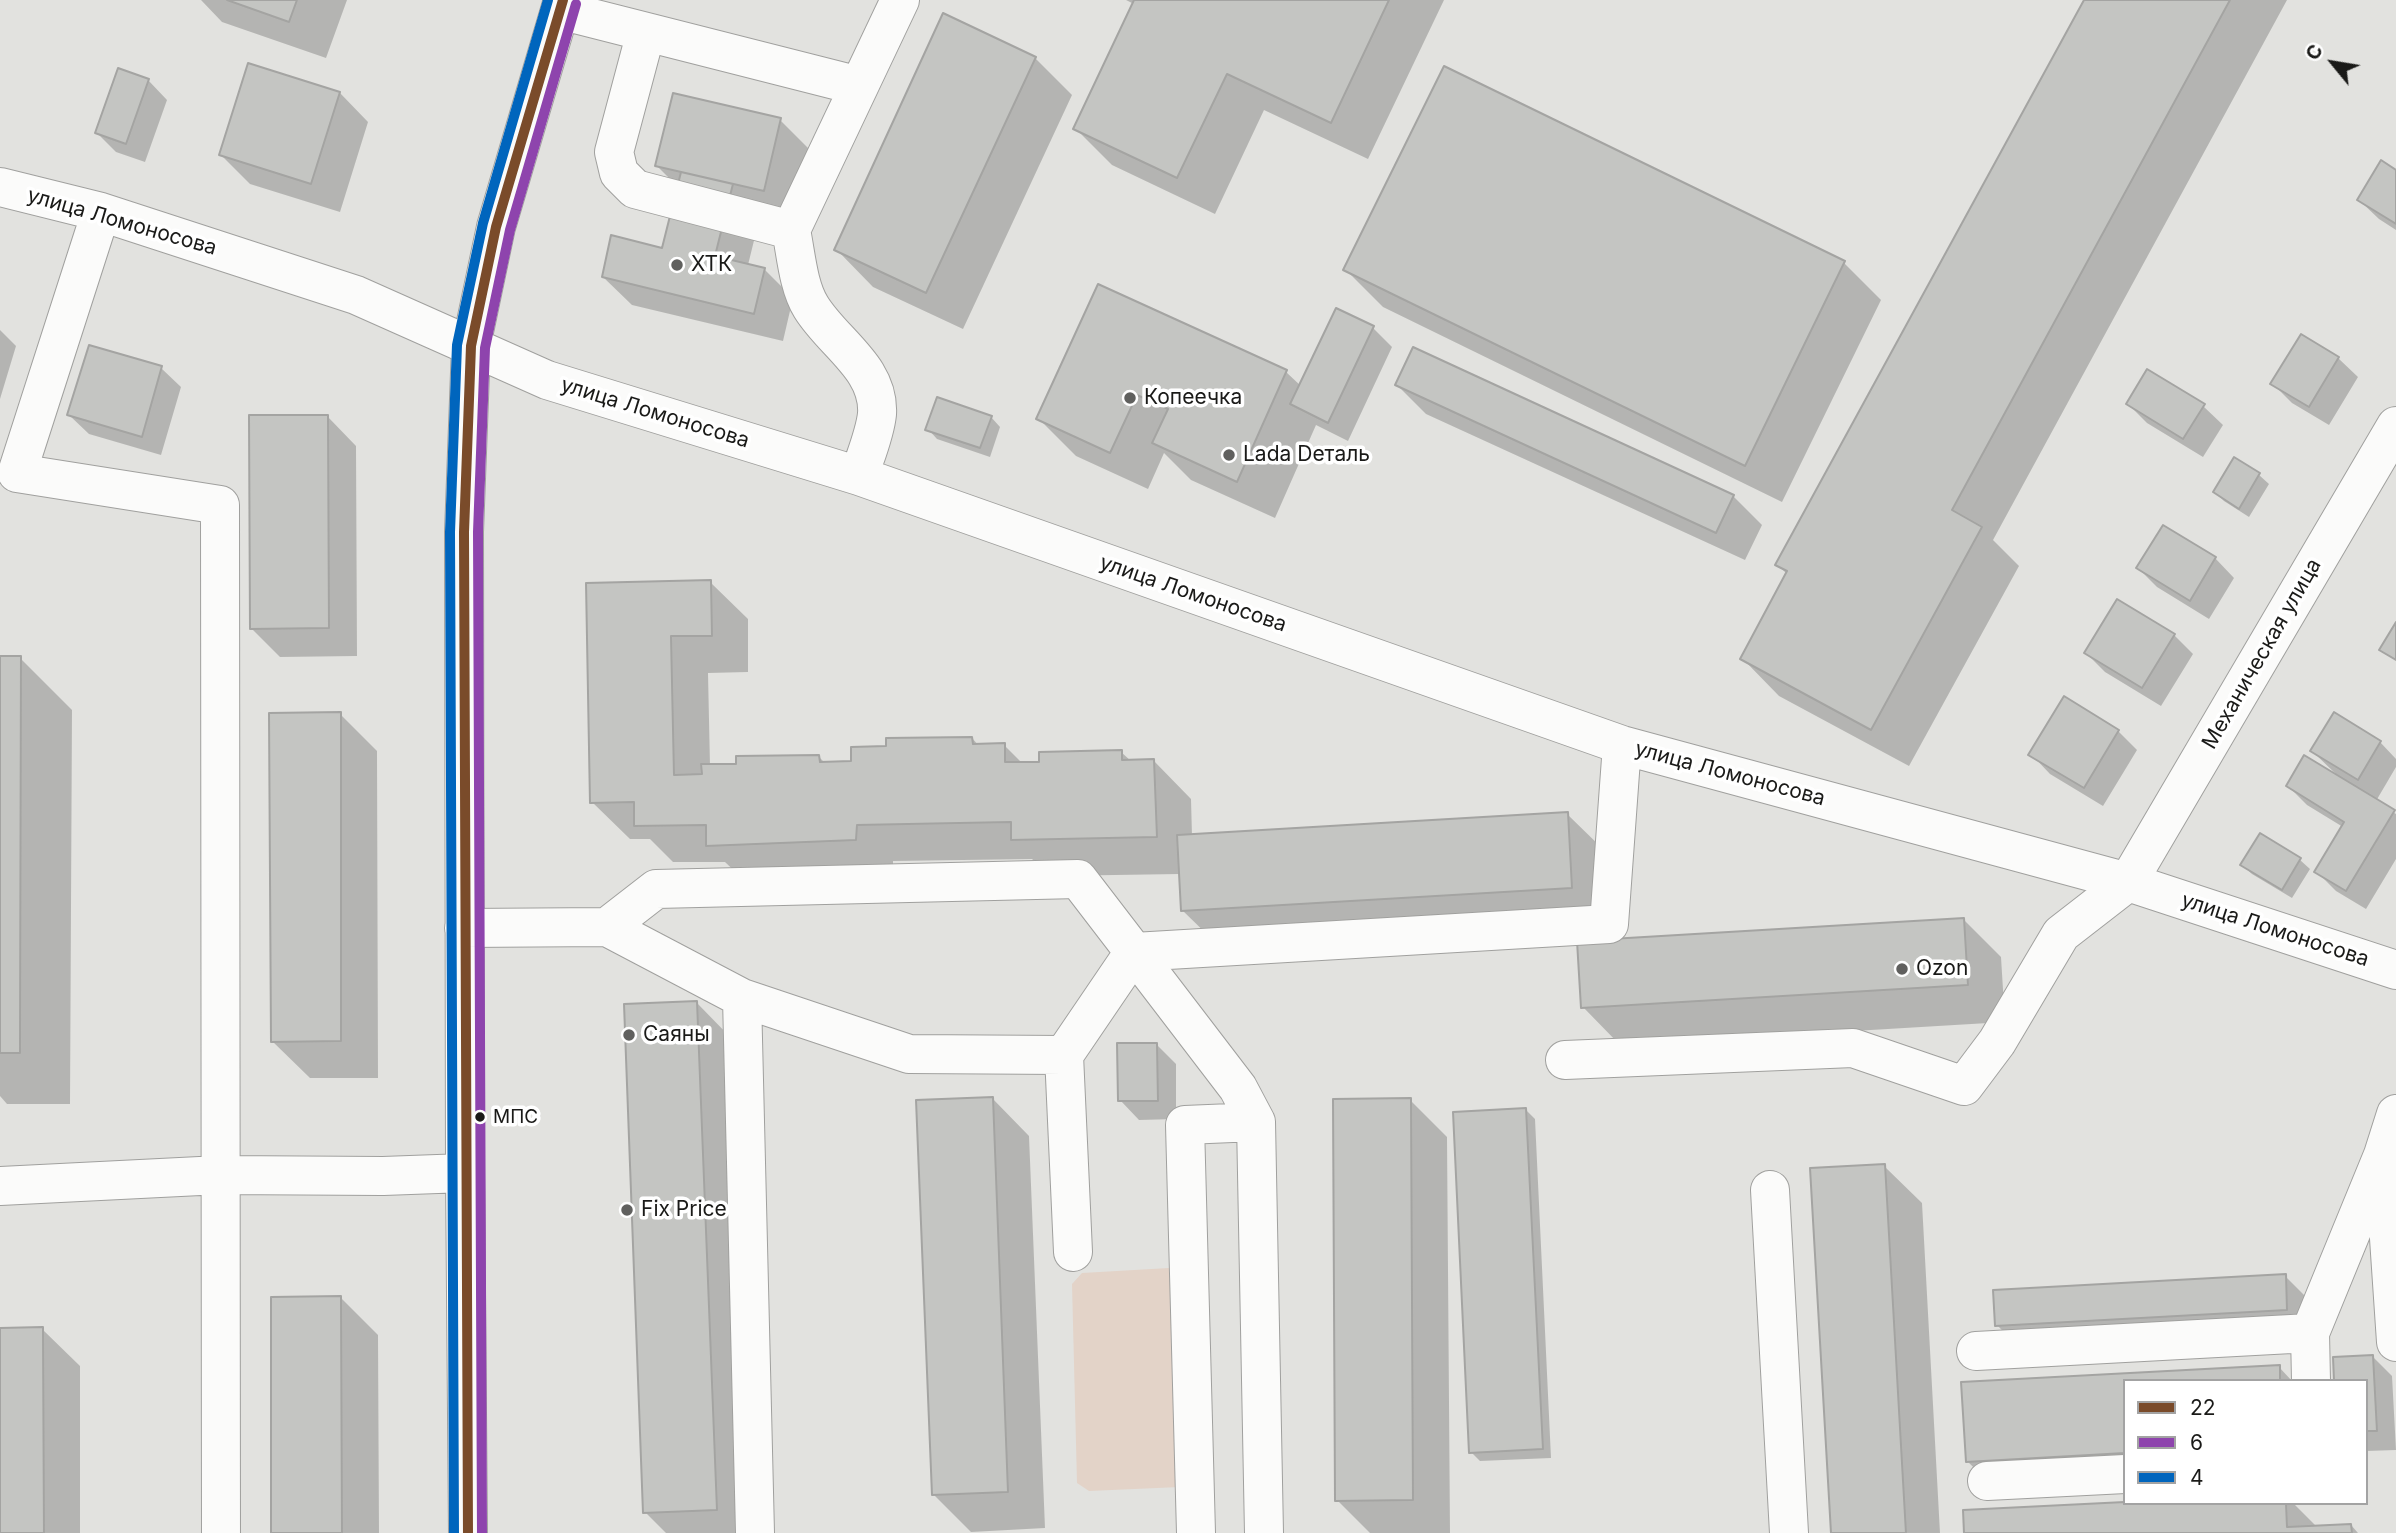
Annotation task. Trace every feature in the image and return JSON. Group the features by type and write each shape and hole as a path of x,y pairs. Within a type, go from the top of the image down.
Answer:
{"street":[{"path":"859,476 877,416 876,396 872,382 811,307 804,291 791,229 900,0"},
{"path":"468,1533 464,532 471,345 496,227 562,5 646,32 859,86"},
{"path":"646,32 614,152 619,173 635,189 791,229"},
{"name":"улица Ломоносова","path":"0,187 101,212 356,295 547,380 859,476 1622,745 2128,882 2396,970"},
{"path":"101,212 8,475 220,505 221,1533"},
{"name":"Механическая улица","path":"2128,882 2396,426"},
{"path":"1134,952 1609,924 1622,745"},
{"path":"607,927 656,889 1078,879 1238,1088 1256,1122 1264,1533"},
{"path":"1565,1060 1853,1048 1964,1086 1997,1042 2061,934 2128,882"},
{"path":"464,928 607,927 741,998 909,1054 1065,1055"},
{"path":"1073,1252 1065,1055 1134,952"},
{"path":"741,998 755,1533"},
{"path":"2396,1114 2390,1155 2396,1342"},
{"path":"1196,1533 1185,1125 1256,1122"},
{"path":"2311,1379 2310,1333 2390,1155"},
{"path":"0,1186 220,1175 383,1176 465,1173"},
{"path":"1770,1190 1789,1533"},
{"path":"1976,1351 2310,1333"},
{"path":"1987,1482 2123,1474"}],"shaded area":[{"path":"1169,1268 1181,1280 1180,1487 1089,1491 1077,1483 1072,1284 1082,1273"}],"building":[{"path":"227,0 297,0 289,22"},
{"path":"1134,0 1389,0 1331,123 1227,74 1177,178 1073,129"},
{"path":"2084,0 2230,0 1952,510 1982,527 1871,730 1740,659 1787,571 1775,565"},
{"path":"943,13 1036,57 926,293 834,250"},
{"path":"248,63 340,92 311,184 219,155"},
{"path":"1444,66 1845,261 1745,466 1343,270"},
{"path":"118,68 149,79 126,144 95,133"},
{"path":"673,93 781,118 764,191 655,166"},
{"path":"2381,160 2396,170 2396,224 2357,200"},
{"path":"681,172 733,184 715,256 765,268 754,314 602,277 611,235 662,248"},
{"path":"1098,284 1287,370 1237,482 1152,443 1168,409 1137,395 1110,453 1036,419"},
{"path":"1336,308 1374,326 1328,423 1290,404"},
{"path":"2301,334 2339,357 2309,407 2270,384"},
{"path":"89,345 162,366 142,437 67,415"},
{"path":"1413,347 1734,495 1716,533 1395,385"},
{"path":"2147,369 2205,404 2183,439 2126,404"},
{"path":"937,397 992,416 980,448 925,430"},
{"path":"249,415 328,415 329,628 250,629"},
{"path":"2234,457 2260,473 2239,509 2213,492"},
{"path":"2163,525 2216,557 2190,601 2136,568"},
{"path":"711,580 712,636 671,636 674,775 702,774 701,764 736,764 736,756 819,755 820,762 851,761 851,747 886,746 886,738 972,737 973,744 1005,743 1005,762 1039,762 1039,752 1122,750 1122,760 1154,759 1157,837 1011,840 1011,822 857,825 856,840 706,846 706,825 634,826 634,802 590,803 586,583"},
{"path":"2117,599 2175,634 2142,688 2084,653"},
{"path":"2396,622 2396,660 2379,650"},
{"path":"0,656 21,656 20,1053 0,1053"},
{"path":"2064,696 2119,730 2084,788 2028,755"},
{"path":"341,712 341,1041 271,1042 269,713"},
{"path":"2334,712 2381,741 2358,780 2310,751"},
{"path":"2304,755 2395,810 2346,891 2314,872 2344,822 2286,786"},
{"path":"1568,812 1572,888 1181,911 1177,835"},
{"path":"2260,833 2301,858 2282,890 2240,865"},
{"path":"1964,918 1968,985 1581,1008 1577,941"},
{"path":"697,1001 717,1510 643,1513 624,1004"},
{"path":"1117,1043 1157,1043 1158,1101 1118,1101"},
{"path":"993,1097 1008,1492 932,1495 916,1100"},
{"path":"1411,1098 1413,1500 1335,1501 1333,1099"},
{"path":"1526,1108 1543,1449 1469,1453 1453,1112"},
{"path":"1885,1164 1906,1533 1831,1533 1810,1168"},
{"path":"2286,1274 2287,1310 1995,1326 1993,1290"},
{"path":"341,1296 342,1533 271,1533 271,1297"},
{"path":"43,1327 44,1533 0,1533 0,1328"},
{"path":"2373,1355 2377,1431 2368,1431 2368,1379 2334,1379 2333,1357"},
{"path":"2280,1365 2280,1379 2123,1379 2123,1453 1966,1462 1961,1382"},
{"path":"2123,1502 2123,1505 2286,1505 2287,1527 2351,1524 2352,1533 1964,1533 1963,1510"}],"transit line":[{"name":"4","path":"454,1533 450,532 457,345 483,223 548,0"},
{"name":"22","path":"468,1533 464,532 471,346 496,227 563,0"},
{"name":"6","path":"482,1533 478,532 485,348 510,230 576,4"}],"place":[{"name":"ХТК","path":"677,265"},
{"name":"Копеечка","path":"1130,398"},
{"name":"Lada Dеталь","path":"1229,455"},
{"name":"Ozon","path":"1902,969"},
{"name":"Саяны","path":"629,1035"},
{"name":"МПС","path":"480,1117"},
{"name":"Fix Price","path":"627,1210"}]}
